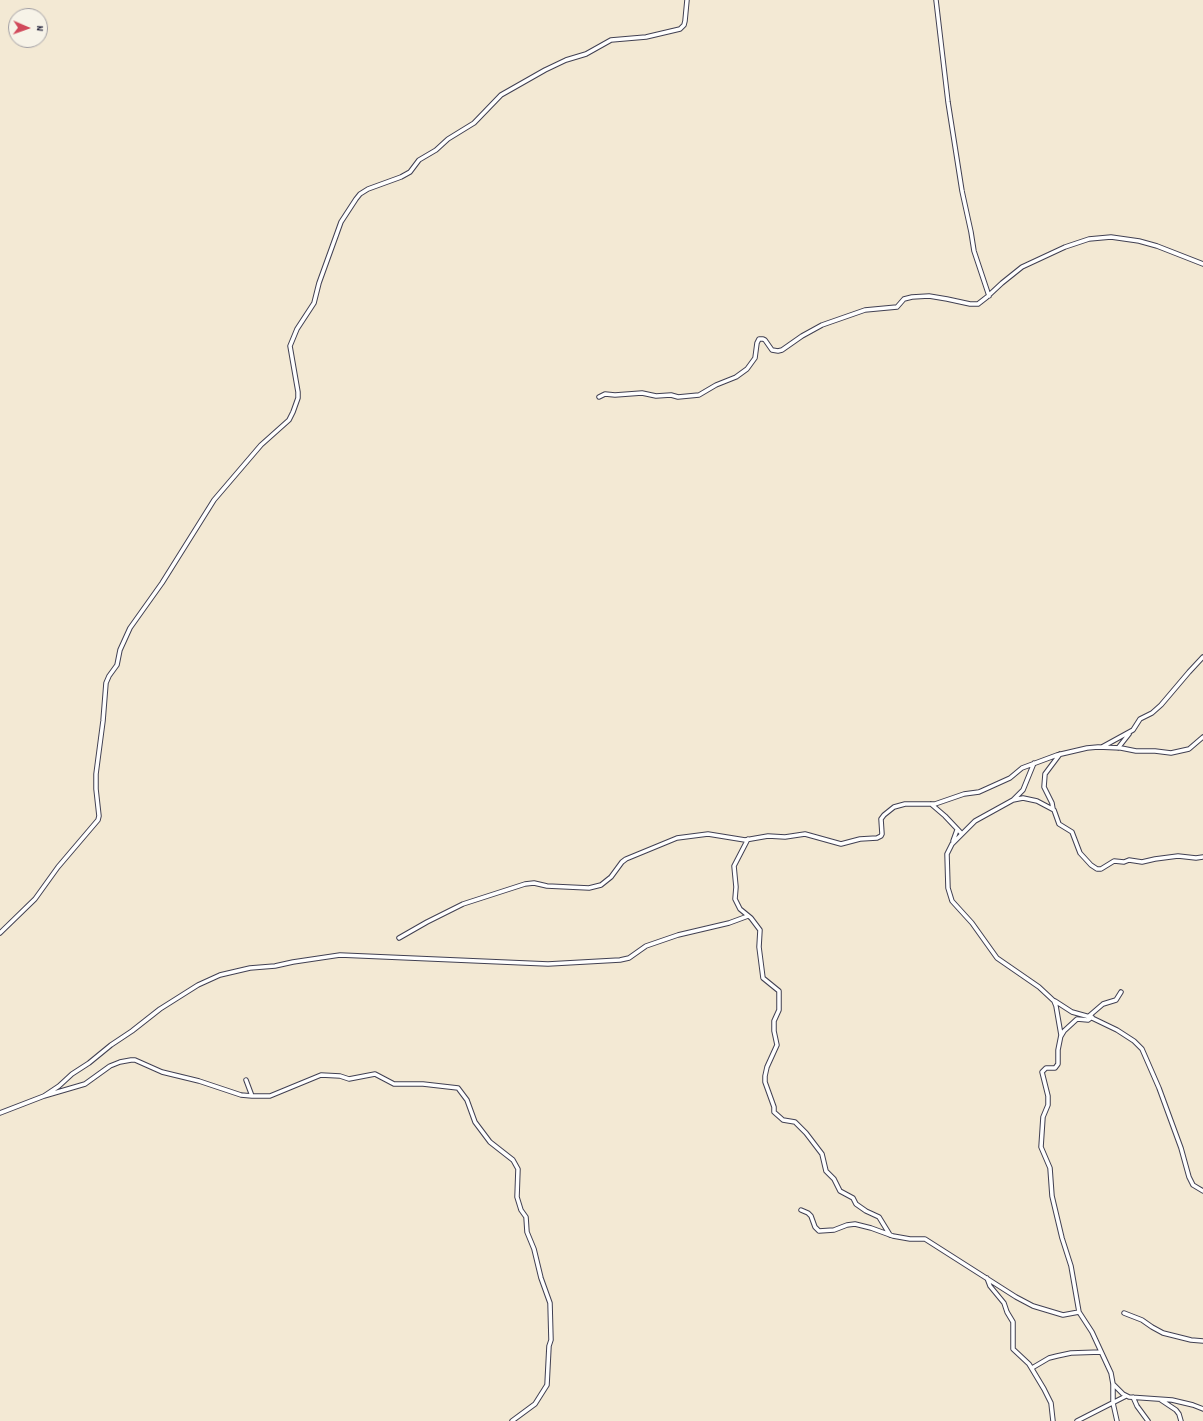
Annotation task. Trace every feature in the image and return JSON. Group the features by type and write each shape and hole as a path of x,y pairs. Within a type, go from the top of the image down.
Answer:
{"street":[{"path":"0,933 35,900 58,867 99,819 96,795 96,774 106,683 109,676 118,665 120,650 130,628 167,575 214,500 261,445 289,420 298,398 290,346 297,329 314,303 319,282 336,236 342,222 356,199 368,188 392,181 408,173 419,160 436,150 448,139 474,124 501,95 545,70 566,60 586,54 611,40 646,37 680,29 684,25 685,21 687,0"},
{"path":"936,0 948,102 962,190 972,232 974,252 989,296"},
{"path":"599,397 605,394 615,395 642,392 656,396 694,397 716,385 736,377 747,369 755,358 757,341 761,339 765,340 772,350 778,351 822,325 865,310 896,307 907,298 929,296 973,305 978,304 989,296 1002,282 1022,267 1065,247 1089,239 1111,237 1140,241 1203,264"},
{"path":"1100,748 1130,731 1135,727 1140,719 1152,713 1161,705 1203,657"},
{"path":"1118,748 1130,731"},
{"path":"399,938 463,904 525,884 534,883 547,886 589,888 601,885 611,877 618,866 626,859 677,838 708,834 745,840 768,836 786,837 805,834 841,844 860,839 878,838 882,834 881,819 890,809 905,804 931,804 946,801 964,794 979,792 1010,778 1022,768 1060,754 1087,748 1118,748 1136,751 1155,751 1167,754 1192,748 1203,737"},
{"path":"1124,741 1128,749"},
{"path":"1060,754 1045,774 1044,787 1052,803 1059,824 1072,832 1080,853 1091,865 1097,869 1101,869 1114,861 1124,862 1129,860 1142,862 1178,856 1203,858"},
{"path":"952,844 974,821 1012,800 1023,790 1034,763"},
{"path":"1012,800 1026,798 1037,801 1043,806 1054,810"},
{"path":"931,804 946,816 962,834"},
{"path":"957,830 947,854 949,893 952,901 972,923 997,958 1039,987 1054,1001 1072,1012 1090,1017 1125,1034 1142,1049 1160,1088 1182,1148 1189,1177 1193,1185 1203,1191"},
{"path":"748,839 735,862 733,870 736,886 736,902 740,909 760,930 758,947 763,978 780,992 780,1005 774,1021 777,1045 767,1067 765,1082 774,1107 774,1112 783,1120 792,1121 802,1128 812,1139 817,1149 822,1154 826,1171 834,1179 840,1191 853,1198 856,1204 866,1211 879,1217 890,1235"},
{"path":"44,1096 160,1009 198,985 220,975 250,968 275,966 340,956 548,964 620,960 629,958 646,946 678,935 729,923 748,916"},
{"path":"1117,1421 1113,1403 1113,1384 1110,1373 1092,1332 1079,1312 1072,1266 1062,1238 1052,1196 1050,1168 1041,1143 1043,1118 1048,1105 1048,1096 1042,1072 1046,1068 1053,1068 1057,1066 1058,1050 1064,1030 1077,1019 1088,1020 1103,1004 1116,1000 1121,992"},
{"path":"1054,1001 1061,1036"},
{"path":"0,1113 44,1096 85,1084 110,1066 131,1060 135,1060 162,1072 252,1096 270,1096 321,1075 340,1076 349,1079 375,1074 394,1084 407,1085 414,1083 455,1087 460,1090 467,1100 473,1118 493,1146 513,1160 518,1169 517,1197 521,1210 526,1217 527,1232 535,1252 550,1303 551,1332 548,1382 535,1404 512,1421"},
{"path":"246,1080 252,1096"},
{"path":"801,1210 811,1216 815,1227 819,1231 834,1230 847,1225 855,1224 890,1235 910,1239 925,1239 1033,1306 1063,1315 1079,1312"},
{"path":"987,1278 990,1286 1004,1303 1007,1312 1013,1321 1013,1349 1032,1368 1051,1403 1053,1421"},
{"path":"1124,1313 1142,1320 1163,1333 1191,1340 1203,1341"},
{"path":"1032,1368 1049,1358 1057,1356 1071,1353 1101,1352"},
{"path":"1113,1384 1126,1396 1160,1399 1189,1404 1203,1409"},
{"path":"1077,1421 1126,1396"},
{"path":"1133,1397 1137,1406 1148,1421"},
{"path":"1160,1399 1176,1410 1181,1421"}]}
